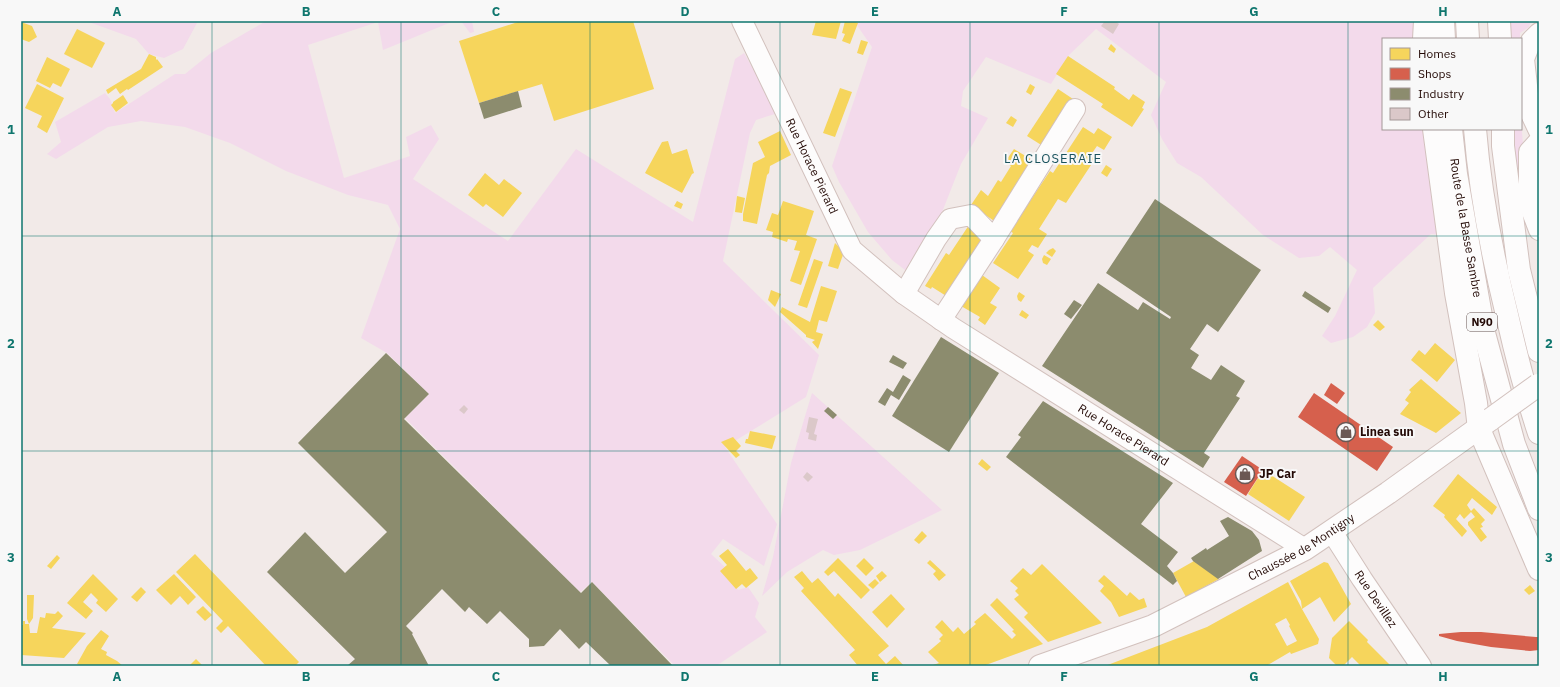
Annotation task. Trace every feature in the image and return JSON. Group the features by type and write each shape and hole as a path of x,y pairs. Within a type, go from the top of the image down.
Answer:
{"main road":[{"path":"1424,38 1425,21"},
{"path":"1443,21 1444,38"},
{"path":"1467,21 1468,38"},
{"path":"1499,21 1500,38"},
{"path":"1434,130 1456,293 1476,403 1539,569"},
{"name":"Route de la Basse Sambre","path":"1451,130 1456,174 1484,333 1514,444 1539,509"},
{"name":"Route de la Basse Sambre","path":"1475,130 1493,258 1519,367 1539,433"},
{"path":"1503,130 1503,146 1519,270 1539,351"},
{"name":"Chaussée de Montigny","path":"1040,666 1153,626 1305,549 1332,532 1485,424 1538,384"}],"street":[{"name":"Rue Horace Pierard","path":"742,21 852,250 904,294 941,320 1305,549"},
{"path":"1539,33 1531,41 1524,59 1530,112 1539,131"},
{"path":"941,320 994,239 1075,109"},
{"path":"1539,140 1529,152 1529,204 1539,230"},
{"path":"904,294 936,239 950,219 972,215 994,239"},
{"name":"Rue Devillez","path":"1332,532 1421,666"}],"shaded area":[{"path":"86,21 198,21 183,49 164,58 149,54 136,39"},
{"path":"266,21 454,21 383,50 378,22 308,45 344,178 410,156 406,137 431,125 439,139 413,179 508,241 576,149 693,222 735,59 744,53 778,113 756,120 750,133 723,261 819,355 806,397 725,447 777,524 764,566 723,539 711,554 726,568 738,590 748,587 759,603 755,617 767,632 716,666 675,666 592,582 580,592 405,418 429,394 387,353 361,338 400,229 388,205 348,195 286,171 230,143 185,127 141,121 108,127 56,159 47,154 61,142 55,122 105,93 110,99 115,113 175,74 185,74 211,53"},
{"path":"461,21 472,21 474,32 470,33"},
{"path":"854,21 1422,21 1422,38 1382,38 1382,130 1429,130 1444,235 1431,234 1373,288 1375,313 1367,327 1353,337 1331,343 1322,336 1335,316 1357,270 1330,247 1319,256 1299,258 1263,235 1201,177 1177,163 1162,139 1151,115 1166,82 1096,29 1068,56 1051,84 986,57 963,91 961,106 988,118 961,164 937,225 909,273 892,260 868,232 839,182 832,166 872,47"},
{"path":"1501,21 1531,21 1529,27 1520,33 1520,38 1501,38"},
{"path":"1508,130 1522,130 1525,169 1517,191"},
{"path":"812,393 942,510 860,550 834,555 823,550 787,572 762,596 773,557 791,463"}],"building: Homes":[{"path":"521,21 633,21 654,89 554,121 542,84 479,103 459,41"},
{"path":"816,21 841,21 836,39 812,35"},
{"path":"845,21 858,23 850,44 842,41 845,34 842,33"},
{"path":"21,22 32,26 37,37 29,42 21,39"},
{"path":"77,29 105,43 92,68 64,54"},
{"path":"861,40 868,42 863,55 857,53"},
{"path":"1111,44 1116,49 1114,53 1108,49"},
{"path":"149,54 156,57 156,60 157,59 163,67 120,94 116,88 108,94 106,90 141,69"},
{"path":"1068,56 1115,87 1114,89 1129,100 1133,94 1145,102 1142,108 1144,109 1132,127 1101,107 1103,104 1056,74"},
{"path":"47,57 70,69 61,87 53,83 50,88 36,81"},
{"path":"37,84 64,98 47,133 37,127 42,116 25,108"},
{"path":"1030,84 1035,87 1031,95 1026,92"},
{"path":"840,88 852,92 835,137 823,133"},
{"path":"1058,89 1076,101 1046,148 1027,136"},
{"path":"123,95 128,103 116,112 111,105"},
{"path":"1011,116 1017,120 1013,127 1006,123"},
{"path":"1083,127 1094,134 1098,128 1112,137 1104,150 1097,146 1090,156 1095,159 1066,203 1058,199 1039,229 1047,234 1038,248 1032,245 1028,251 1034,255 1018,279 993,263 1013,233 1010,231 1050,171 1053,173"},
{"path":"780,131 791,155 770,166 757,224 743,221 753,163 765,157 758,142"},
{"path":"668,141 672,154 687,149 694,173 692,174 682,193 645,173 662,142"},
{"path":"1014,149 1039,164 997,223 971,205 981,190 988,196 998,180 1001,182 1011,166 1005,162"},
{"path":"1106,165 1112,169 1107,177 1101,173"},
{"path":"485,173 499,185 504,179 522,193 503,217 486,204 483,207 468,195"},
{"path":"737,196 745,198 742,213 735,212"},
{"path":"677,201 683,204 681,209 674,206"},
{"path":"783,201 814,211 806,235 817,239 801,285 790,281 800,251 794,250 797,241 788,239 787,242 772,237 773,232 766,230 772,213 778,215"},
{"path":"969,225 987,236 951,299 932,287 931,289 925,286 946,253 949,255"},
{"path":"835,243 844,252 838,269 828,266"},
{"path":"1053,248 1056,251 1052,257 1046,253"},
{"path":"1044,255 1051,259 1047,265 1043,263 1042,259"},
{"path":"814,259 823,262 807,308 798,305"},
{"path":"982,275 1000,288 990,303 997,307 985,325 978,320 980,317 961,306"},
{"path":"821,286 837,291 827,322 819,320 816,332 823,334 818,349 812,342 815,340 806,337 806,335 780,312 782,307 810,322"},
{"path":"771,290 781,294 775,307 768,300"},
{"path":"1019,292 1025,296 1021,302 1018,300 1017,296"},
{"path":"1022,310 1029,315 1026,319 1019,315"},
{"path":"1378,320 1385,327 1380,331 1373,325"},
{"path":"1435,343 1455,360 1437,382 1411,360 1419,350 1425,355"},
{"path":"1421,379 1461,413 1436,433 1400,414 1409,403 1405,400 1411,392 1409,390"},
{"path":"750,431 776,436 772,449 745,443 746,439 748,439"},
{"path":"733,437 741,446 736,451 740,455 736,458 721,442"},
{"path":"982,459 991,467 987,471 978,464"},
{"path":"1263,470 1305,497 1289,521 1248,494"},
{"path":"1458,474 1497,507 1492,515 1472,498 1467,505 1471,511 1474,508 1485,520 1481,524 1483,527 1480,528 1487,537 1481,542 1468,525 1468,522 1475,517 1471,512 1464,519 1460,514 1456,519 1467,531 1462,537 1444,517 1445,515 1433,506"},
{"path":"922,531 927,536 919,544 914,540"},
{"path":"728,549 746,571 750,568 758,578 746,588 742,584 736,589 720,571 727,565 719,556"},
{"path":"195,554 299,662 295,666 266,666 228,626 221,633 216,628 223,621 176,572"},
{"path":"57,555 60,558 51,569 47,566"},
{"path":"838,558 870,590 861,599 834,571 828,576 824,572"},
{"path":"864,558 874,568 866,576 856,566"},
{"path":"930,560 946,575 939,581 933,574 936,571 927,563"},
{"path":"1194,561 1219,579 1186,597 1173,573"},
{"path":"1324,562 1328,563 1351,604 1334,622 1320,597 1302,609 1301,601 1290,581"},
{"path":"1042,564 1102,623 1048,642 1024,617 1028,613 1014,599 1019,595 1015,591 1018,588 1010,581 1023,568 1031,575"},
{"path":"802,571 812,583 818,578 835,597 838,593 889,646 878,655 886,664 895,656 904,666 858,666 849,655 855,650 801,591 804,588 794,577"},
{"path":"882,571 887,576 880,582 876,576"},
{"path":"93,574 118,599 106,612 96,603 98,600 91,593 83,602 93,611 86,619 67,603"},
{"path":"174,574 196,597 188,605 180,596 171,605 156,590"},
{"path":"1104,575 1127,596 1130,592 1139,600 1144,598 1147,607 1119,617 1111,602 1100,591 1104,586 1098,581"},
{"path":"875,579 879,583 873,589 868,585"},
{"path":"1288,582 1319,639 1318,644 1291,654 1290,652 1266,666 1105,666 1207,627","holes":["1286,618 1290,625 1289,626 1297,641 1287,646 1275,624"]},
{"path":"1530,585 1535,591 1529,595 1524,590"},
{"path":"141,587 146,592 137,602 131,597"},
{"path":"891,594 905,609 887,628 872,612"},
{"path":"27,595 34,595 33,618 29,624 27,619"},
{"path":"997,598 1043,644 983,666 930,666 939,663 928,652 941,641 939,639 943,635 935,627 942,620 953,632 958,627 964,634 976,624 974,622 985,613 1012,639 1016,635 1012,631 1014,630 990,605"},
{"path":"203,606 212,615 205,621 196,612"},
{"path":"58,611 63,616 52,628 86,633 64,658 21,655 21,625 23,625 23,621 25,621 25,624 29,624 30,633 37,633 40,617 45,618 46,613 55,614"},
{"path":"1349,621 1391,666 1361,666 1352,657 1343,666 1337,666 1329,658 1332,638"},
{"path":"101,630 109,636 101,649 107,652 106,655 123,666 81,666 77,664 87,646"},
{"path":"196,659 203,666 189,666"}],"building: Shops":[{"path":"1331,383 1345,393 1337,404 1324,395"},
{"name":"Linea sun","path":"1314,393 1393,447 1377,471 1298,417"},
{"name":"JP Car","path":"1242,456 1263,470 1246,496 1224,482"},
{"path":"1481,632 1539,637 1539,650 1530,651 1491,647 1439,636 1439,634"}],"building: Industry":[{"path":"518,91 522,107 484,119 479,103"},
{"path":"1155,199 1261,270 1218,332 1207,324 1190,349 1199,355 1191,368 1211,380 1221,365 1245,381 1236,396 1240,398 1204,453 1210,457 1203,468 1042,366 1098,283 1138,310 1143,302 1170,319 1171,317 1106,273"},
{"path":"1305,291 1331,308 1328,313 1302,296"},
{"path":"1074,300 1082,305 1071,319 1064,314"},
{"path":"941,337 999,373 949,452 892,416"},
{"path":"386,353 429,394 404,419 581,593 592,582 673,666 611,666 586,642 579,649 560,629 544,646 529,647 529,639 500,611 487,624 469,607 465,612 442,589 406,626 413,633 412,634 429,666 347,666 355,659 267,572 305,532 345,573 387,532 298,443"},
{"path":"893,355 907,363 903,369 889,362"},
{"path":"903,375 911,380 899,400 891,395 885,406 878,402 887,388 893,392"},
{"path":"1043,401 1173,483 1141,524 1178,552 1167,566 1177,581 1173,585 1006,457 1021,437 1018,435"},
{"path":"828,407 837,415 833,419 824,411"},
{"path":"1228,517 1252,531 1259,540 1262,551 1218,579 1191,558 1229,536 1220,521"}],"building: Other":[{"path":"1105,21 1115,21 1119,24 1113,34 1101,26"},
{"path":"464,405 468,409 464,414 459,410"},
{"path":"809,417 818,419 814,434 817,435 816,441 808,439 809,433 806,432"},
{"path":"807,472 813,477 808,482 803,477"}],"place":[{"name":"Linea sun","path":"1346,432"},
{"name":"JP Car","path":"1245,474"}],"district":[{"name":"LA CLOSERAIE","path":"1053,158"}]}
